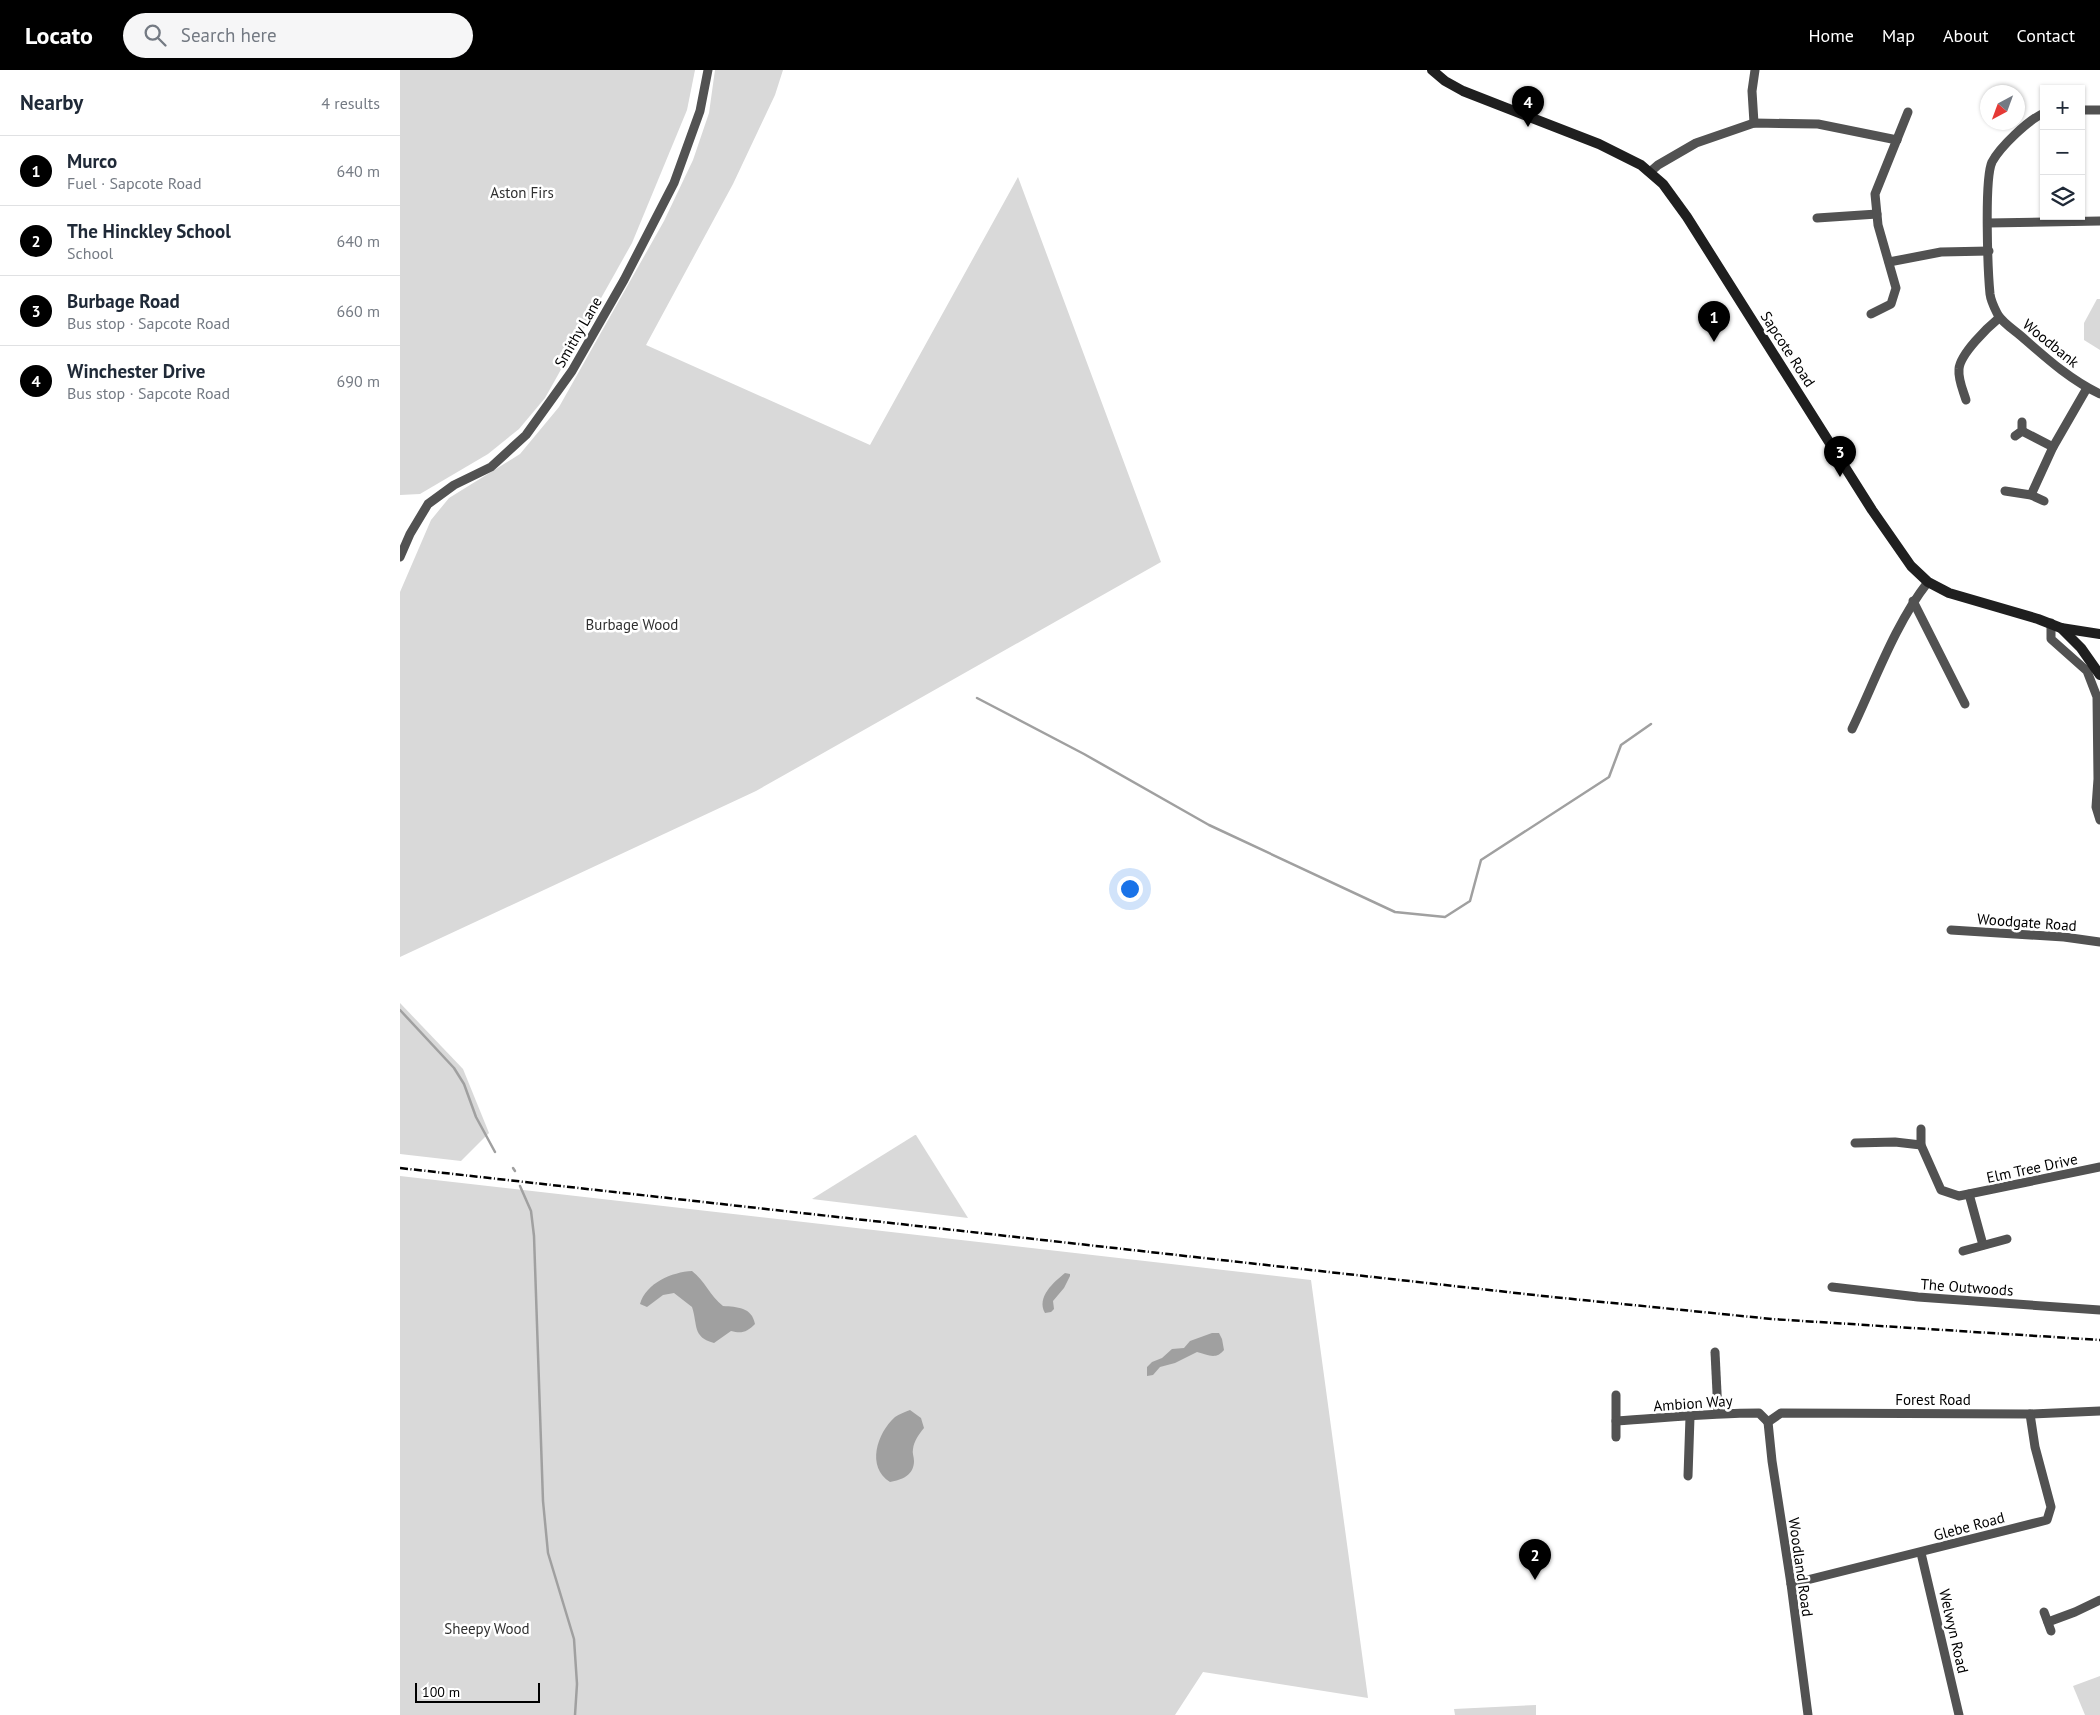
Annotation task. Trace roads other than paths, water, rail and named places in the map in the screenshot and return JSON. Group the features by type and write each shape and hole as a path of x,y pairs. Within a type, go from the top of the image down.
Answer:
{"main road":[{"name":"Sapcote Road","path":"1432,70 1463,92 1599,144 1650,172 1663,184 1687,217 1872,510 1904,557 1928,582 1949,593 2056,626 2081,648 2099,668"},
{"path":"2056,626 2100,634"}],"street":[{"name":"Smithy Lane","path":"400,557 410,534 428,504 454,485 491,467 526,435 572,371 624,280 674,183 700,111 708,70"},
{"path":"1754,123 1752,91 1756,70"},
{"path":"2085,110 2100,110"},
{"path":"1872,314 1891,304 1896,288 1877,214 1875,194 1908,112"},
{"path":"1966,400 1959,377 1960,364 1987,328 1999,318 1990,295 1988,178 1992,161 2024,126 2040,114"},
{"path":"1650,172 1658,165 1696,143 1754,123 1818,124 1897,140"},
{"path":"1817,218 1877,214"},
{"path":"1988,223 2100,221"},
{"path":"1889,262 1941,252 1989,251"},
{"name":"Woodbank","path":"1999,318 2049,361 2087,388 2100,394"},
{"path":"2031,495 2053,447 2087,388"},
{"path":"2020,430 2053,447"},
{"path":"2005,492 2031,495 2044,501"},
{"path":"1852,729 1913,600 1928,582"},
{"path":"1913,600 1965,704"},
{"path":"2056,626 2051,639 2086,671 2097,696 2098,780 2096,807 2100,820"},
{"name":"Woodgate Road","path":"1951,930 2064,937 2100,942"},
{"path":"1855,1143 1895,1142 1921,1145 1921,1129"},
{"name":"Elm Tree Drive","path":"1921,1145 1940,1190 1960,1196 2100,1167"},
{"path":"1969,1194 1983,1245"},
{"path":"1963,1251 2007,1239"},
{"name":"The Outwoods","path":"1832,1287 1918,1297 2100,1310"},
{"path":"1715,1352 1718,1413"},
{"path":"1616,1395 1616,1437"},
{"name":"Forest Road","path":"1768,1422 1781,1413 2030,1414 2100,1410"},
{"name":"Ambion Way","path":"1616,1421 1690,1417 1718,1413 1759,1413 1768,1422"},
{"name":"Glebe Road","path":"1791,1584 2048,1520 2051,1507 2035,1447 2030,1414"},
{"path":"1688,1476 1690,1417"},
{"name":"Woodland Road","path":"1768,1422 1808,1715"},
{"name":"Welwyn Road","path":"1921,1553 1959,1715"},
{"path":"2044,1612 2049,1627 2100,1600"}],"waterway":[{"path":"977,698 1084,754 1209,825 1395,912 1445,917 1470,901 1481,860 1609,777 1621,745 1651,724"},
{"path":"400,1010 454,1068 464,1084 476,1117 495,1152"},
{"path":"520,1186 531,1211 534,1236 543,1501 548,1553 574,1639 577,1684 575,1715"}],"railway":[{"path":"400,1168 1543,1296 1772,1319 2100,1340"}],"place":[{"name":"Winchester Drive","path":"1528,127"},
{"name":"Murco","path":"1714,342"},
{"name":"Burbage Road","path":"1840,477"},
{"name":"The Hinckley School","path":"1535,1580"}],"park label":[{"name":"Aston Firs","path":"522,192"},
{"name":"Burbage Wood","path":"632,624"},
{"name":"Sheepy Wood","path":"487,1628"}]}
